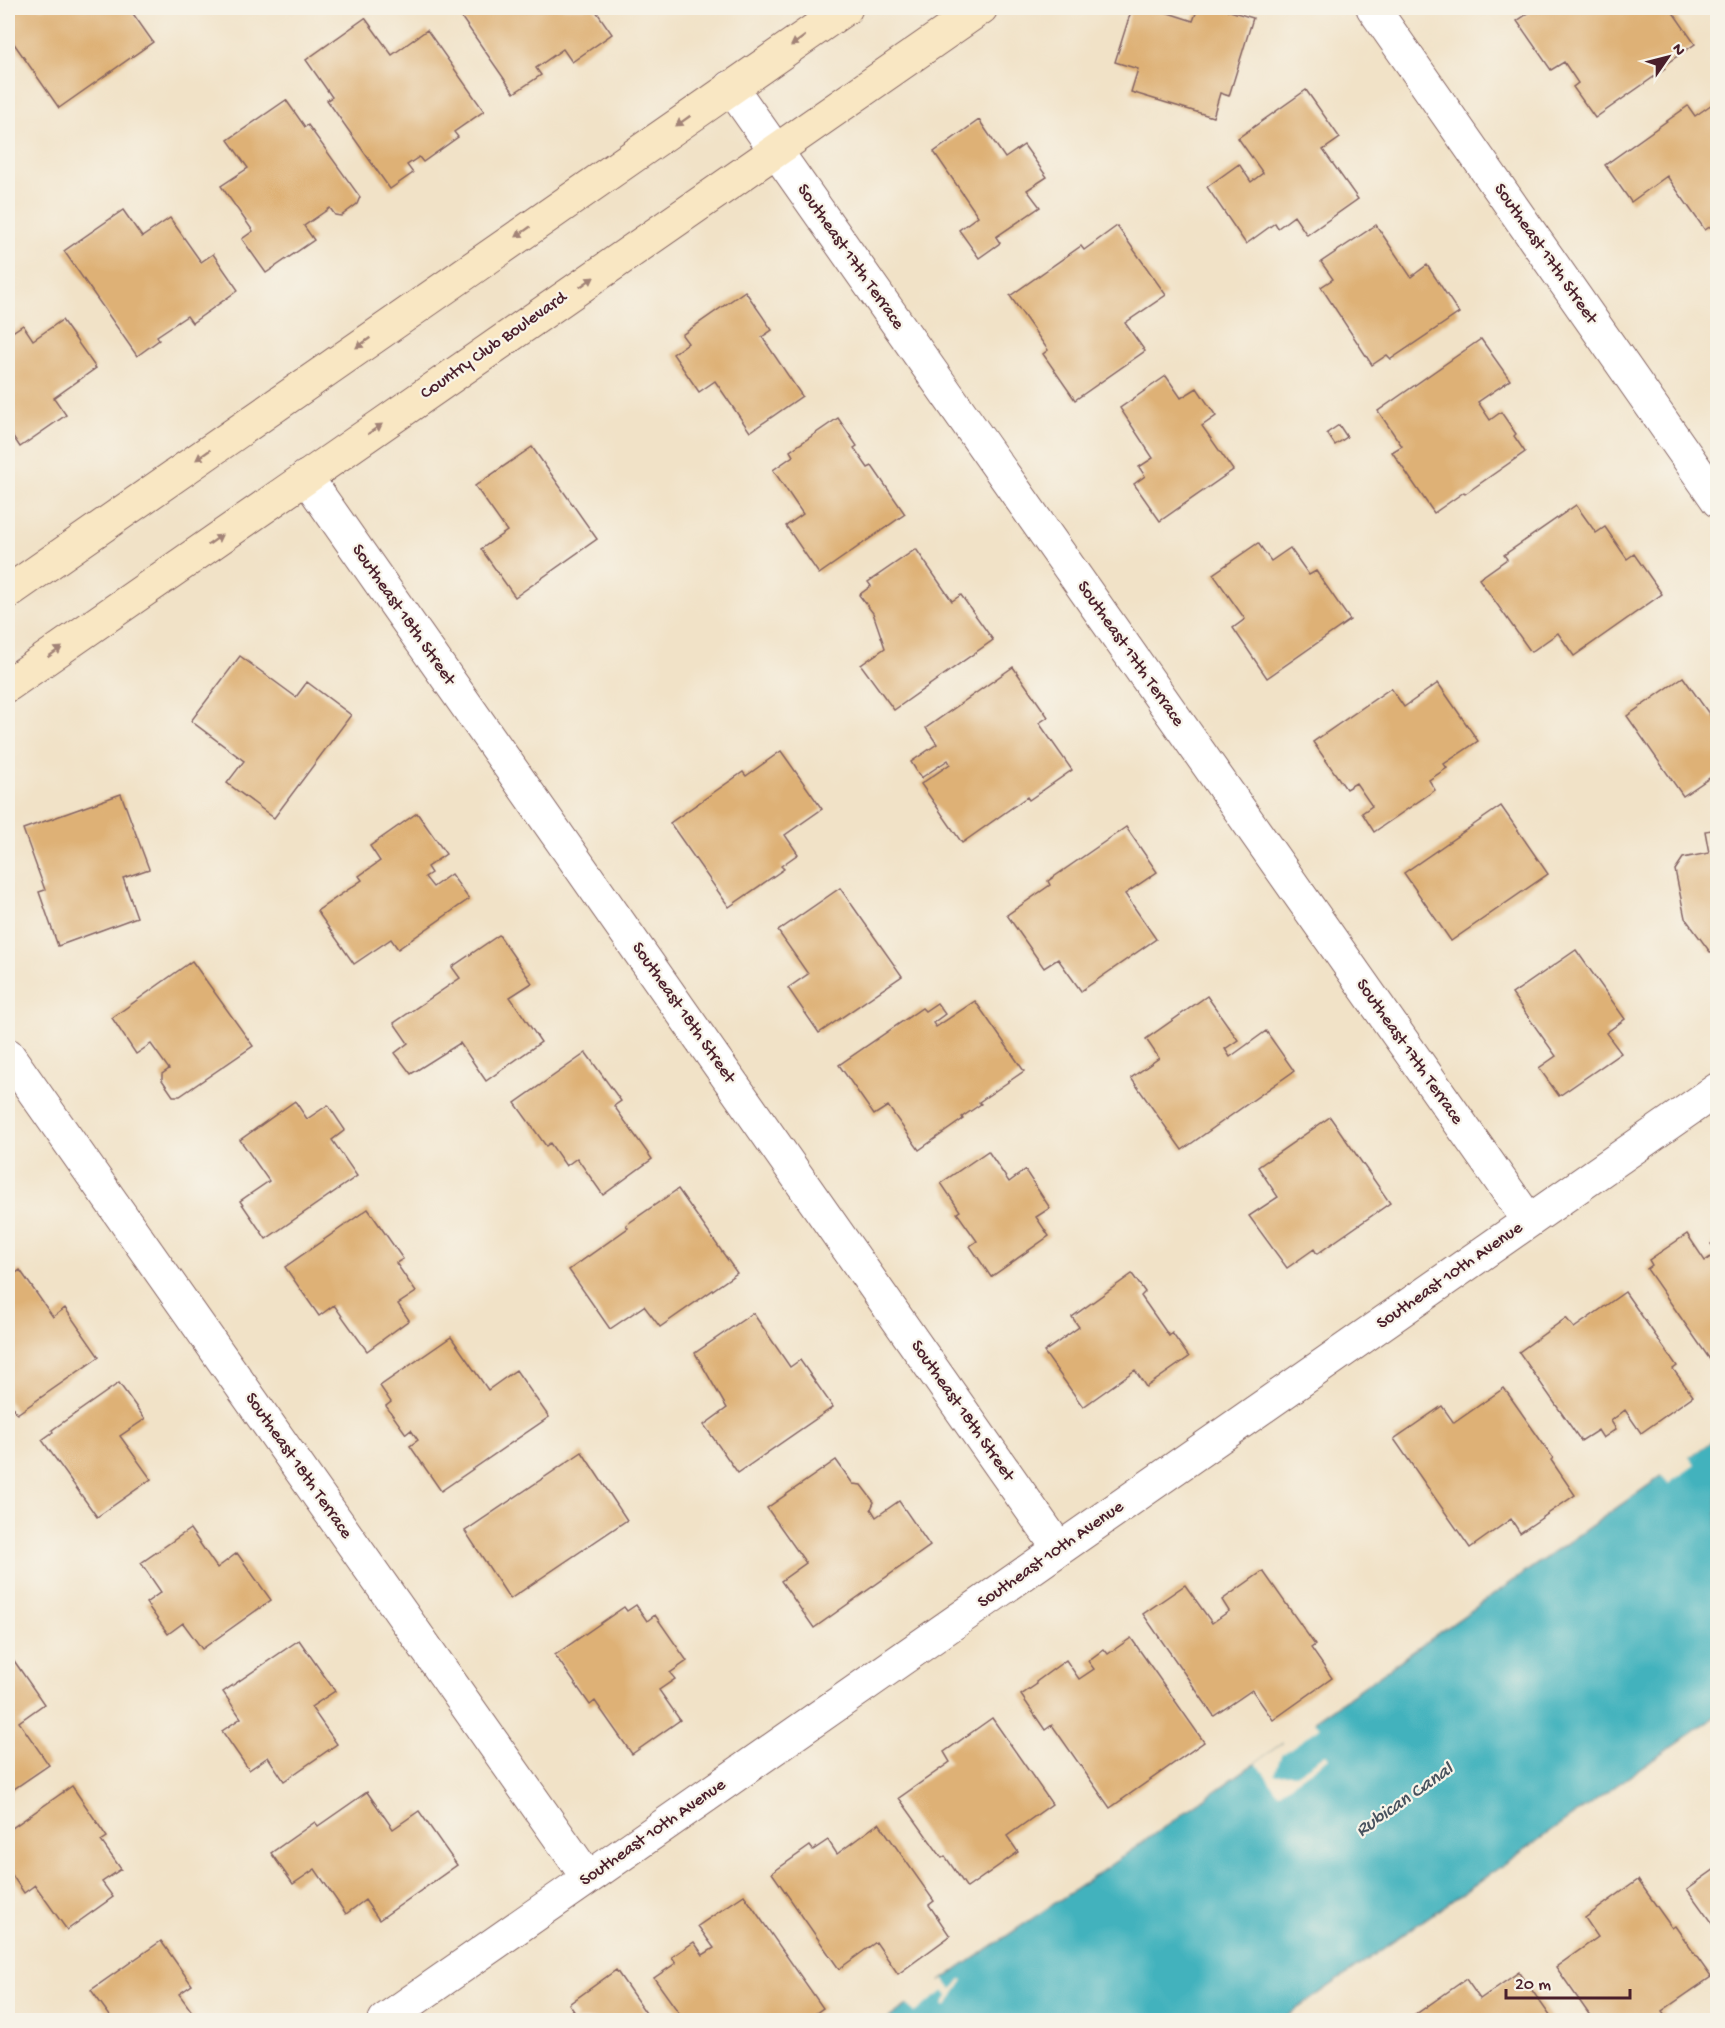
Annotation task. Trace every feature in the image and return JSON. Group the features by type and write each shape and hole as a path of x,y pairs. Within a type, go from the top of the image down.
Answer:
{"main road":[{"path":"8,592 846,8"},
{"name":"Country Club Boulevard","path":"8,686 981,8"}],"street":[{"name":"Southeast 17th Street","path":"1373,8 1718,501"},
{"name":"Southeast 17th Terrace","path":"731,87 1528,1221"},
{"name":"Southeast 18th Street","path":"306,477 1059,1549"},
{"name":"Southeast 18th Terrace","path":"8,1055 588,1878"},
{"name":"Southeast 10th Avenue","path":"385,2020 1718,1089"}],"water":[{"name":"Rubican Canal","path":"1717,1437 1717,1715 1281,2020 886,2020 1095,1876"}],"pier":[{"path":"1718,1434 1689,1457 1695,1465 1668,1484 1661,1474"},
{"path":"1313,1718 1320,1728 1281,1755 1275,1774 1296,1774 1326,1754 1329,1758 1278,1793 1256,1762"},
{"path":"944,1979 952,1990 961,1979 964,1980 946,2007 943,2005 948,1996 944,1991 914,2013 906,2003 938,1980 940,1982"}],"building":[{"path":"8,8 129,8 153,42 59,108 8,35"},
{"path":"455,8 594,8 612,34 572,62 563,49 536,68 541,75 514,93"},
{"path":"1132,8 1153,8 1193,21 1198,8 1220,8 1253,18 1229,96 1220,93 1213,117 1131,92 1138,69 1115,62"},
{"path":"1536,8 1670,8 1695,44 1663,66 1665,69 1595,118 1573,87 1578,83 1564,62 1551,70 1517,21"},
{"path":"365,18 392,55 427,30 484,111 454,132 458,137 423,162 419,157 407,165 413,173 390,189 327,100 332,97 306,60"},
{"path":"1306,90 1340,138 1323,150 1358,199 1307,235 1294,216 1278,228 1275,223 1246,244 1207,187 1239,164 1251,182 1263,173 1238,138"},
{"path":"286,100 305,127 308,125 360,197 357,204 341,216 335,215 330,208 304,226 314,240 266,273 242,239 253,231 221,186 248,168 228,140"},
{"path":"1715,102 1718,108 1718,221 1705,230 1667,176 1631,202 1605,165 1688,106 1695,116"},
{"path":"979,120 1005,158 1024,145 1047,177 1027,190 1040,207 996,237 1000,243 979,258 959,230 978,216 934,152"},
{"path":"123,210 142,237 170,218 201,262 213,254 238,290 192,323 187,316 157,336 159,340 137,356 64,251"},
{"path":"1376,225 1411,277 1427,265 1459,313 1391,359 1387,355 1372,365 1321,287 1333,279 1321,262"},
{"path":"1117,226 1166,295 1125,323 1145,351 1075,400 1043,354 1048,350 1010,296 1081,246 1084,250"},
{"path":"745,291 772,330 762,337 802,396 750,432 715,381 699,392 673,354 688,343 682,335"},
{"path":"62,320 96,368 54,398 66,415 20,447 8,429 8,335 23,325 33,340"},
{"path":"1481,339 1510,380 1478,402 1490,420 1501,412 1525,452 1434,513 1392,452 1402,446 1378,411"},
{"path":"1166,376 1181,398 1197,388 1216,416 1202,426 1233,470 1160,521 1134,484 1145,476 1139,467 1153,458 1120,408"},
{"path":"838,418 857,446 854,448 868,468 872,466 905,514 819,574 786,526 803,514 773,470 793,456 790,451"},
{"path":"1339,425 1347,437 1335,445 1327,433"},
{"path":"532,447 597,539 515,597 481,549 507,531 475,486"},
{"path":"1576,505 1596,533 1605,527 1627,559 1634,554 1662,594 1574,656 1558,633 1531,652 1479,579 1507,559 1504,555"},
{"path":"1258,543 1271,561 1290,548 1309,575 1316,571 1350,620 1267,678 1233,628 1245,619 1213,574"},
{"path":"916,549 952,601 961,595 993,640 894,710 861,665 885,648 873,613 859,595 871,586 868,582"},
{"path":"240,656 296,697 307,682 351,715 274,818 227,783 244,761 191,721"},
{"path":"1013,667 1048,717 1039,723 1072,770 1029,800 1027,797 962,843 921,784 950,764 948,760 921,778 911,762 937,744 926,728"},
{"path":"1683,677 1712,718 1718,714 1718,772 1683,796 1627,716"},
{"path":"1438,683 1478,741 1444,764 1447,768 1429,780 1435,790 1374,832 1362,813 1372,806 1356,783 1346,789 1313,742 1391,688 1404,707"},
{"path":"781,751 822,809 785,835 798,854 781,866 784,869 729,907 670,823 743,772 746,776"},
{"path":"121,794 149,869 123,878 137,917 58,946 39,892 45,890 23,829"},
{"path":"1501,806 1548,874 1451,941 1404,873"},
{"path":"417,813 446,854 427,867 431,873 425,877 433,887 451,874 469,899 398,949 391,939 354,964 317,911 362,880 359,876 380,861 370,846"},
{"path":"1126,827 1157,872 1125,894 1156,939 1081,991 1058,959 1044,968 1007,915 1050,885 1048,881"},
{"path":"1718,829 1718,951 1710,952 1685,918 1675,870 1683,858 1709,853 1705,831"},
{"path":"840,888 902,976 819,1033 788,988 808,974 778,931"},
{"path":"499,935 532,983 510,997 541,1042 486,1081 460,1043 411,1074 395,1053 408,1043 394,1023 460,978 452,967"},
{"path":"1576,950 1625,1019 1606,1033 1621,1053 1559,1096 1539,1068 1556,1056 1512,994"},
{"path":"192,961 253,1046 180,1096 173,1096 162,1080 162,1074 169,1069 151,1044 136,1054 112,1018"},
{"path":"1207,996 1238,1040 1225,1049 1230,1057 1266,1031 1294,1071 1182,1150 1131,1078 1159,1058 1146,1039"},
{"path":"975,1001 1024,1071 979,1102 981,1104 962,1117 963,1119 919,1150 888,1106 874,1115 839,1065 922,1008 925,1011 937,1003 945,1014 933,1023 936,1027"},
{"path":"586,1053 621,1101 614,1106 652,1159 603,1195 577,1158 566,1166 550,1143 546,1146 515,1103"},
{"path":"295,1101 307,1119 328,1105 345,1130 332,1140 357,1176 266,1239 240,1201 269,1181 240,1140"},
{"path":"1330,1117 1390,1203 1317,1254 1314,1249 1287,1268 1249,1216 1278,1197 1258,1167"},
{"path":"988,1151 1009,1182 1025,1170 1050,1208 1036,1217 1049,1236 991,1277 970,1246 977,1241 957,1213 960,1211 941,1183"},
{"path":"678,1189 737,1273 660,1327 644,1306 610,1329 569,1270 628,1228 626,1225"},
{"path":"368,1209 403,1259 396,1263 416,1292 398,1304 409,1320 367,1351 334,1305 319,1316 285,1267"},
{"path":"1687,1234 1705,1261 1717,1252 1711,1244 1718,1240 1718,1371 1647,1269 1652,1265 1649,1260"},
{"path":"20,1270 53,1317 65,1308 99,1357 17,1414 8,1400 8,1279"},
{"path":"1132,1274 1145,1292 1141,1296 1169,1336 1172,1333 1189,1357 1146,1387 1135,1370 1083,1407 1044,1352 1079,1327 1072,1317"},
{"path":"1625,1292 1677,1366 1673,1369 1693,1396 1641,1433 1625,1410 1611,1421 1616,1429 1603,1438 1598,1430 1581,1441 1519,1352 1566,1318 1574,1328"},
{"path":"753,1313 790,1367 800,1360 833,1407 738,1473 704,1425 727,1408 695,1353"},
{"path":"451,1337 488,1390 516,1370 549,1417 441,1491 410,1446 418,1440 411,1430 406,1434 386,1406 391,1402 380,1386"},
{"path":"119,1383 145,1419 120,1436 151,1479 97,1517 42,1440 53,1432 52,1430"},
{"path":"1504,1388 1553,1458 1551,1460 1575,1495 1520,1533 1511,1519 1470,1548 1394,1439 1442,1406 1454,1423"},
{"path":"582,1452 627,1520 510,1599 465,1531"},
{"path":"836,1460 853,1484 861,1485 874,1502 871,1509 876,1517 899,1501 930,1546 814,1628 781,1581 806,1563 767,1508"},
{"path":"190,1529 217,1568 237,1553 271,1600 202,1649 183,1623 168,1634 146,1603 161,1592 141,1563"},
{"path":"1263,1571 1315,1645 1311,1648 1332,1678 1273,1720 1252,1690 1214,1716 1143,1614 1185,1585 1212,1623 1229,1611 1222,1600"},
{"path":"636,1605 647,1621 655,1615 687,1661 670,1673 675,1679 659,1690 680,1720 632,1754 595,1701 590,1705 555,1655 624,1607 627,1611"},
{"path":"1131,1638 1204,1742 1110,1808 1052,1725 1045,1730 1021,1695 1066,1660 1079,1679 1094,1669 1088,1661 1104,1649 1108,1654"},
{"path":"299,1640 335,1691 311,1707 337,1744 284,1781 268,1757 249,1770 222,1731 241,1718 223,1692"},
{"path":"8,1652 44,1704 19,1722 49,1765 8,1793"},
{"path":"992,1718 1052,1804 1007,1836 1018,1852 967,1888 945,1856 942,1858 899,1798 950,1762 944,1752"},
{"path":"72,1786 107,1837 101,1841 121,1869 102,1882 113,1897 67,1930 35,1885 24,1893 8,1869 8,1831"},
{"path":"367,1792 393,1829 419,1811 457,1865 379,1920 365,1900 346,1914 315,1869 293,1884 271,1853 315,1822 318,1826"},
{"path":"879,1823 934,1901 929,1905 950,1936 898,1974 876,1942 839,1969 772,1873 810,1846 813,1850 828,1840 837,1854"},
{"path":"1718,1867 1718,1932 1687,1889"},
{"path":"1638,1880 1672,1928 1675,1926 1711,1977 1662,2011 1669,2020 1593,2020 1556,1967 1598,1937 1585,1918"},
{"path":"744,1895 823,2008 806,2020 684,2020 654,1978 676,1963 672,1957 694,1942 703,1955 714,1948 698,1926"},
{"path":"161,1941 192,1985 179,1994 198,2020 113,2020 91,1990"},
{"path":"616,1970 648,2016 642,2020 574,2020 578,2017 569,2004"},
{"path":"1519,1972 1553,2020 1419,2020 1415,2015 1466,1979 1480,1999"}]}
